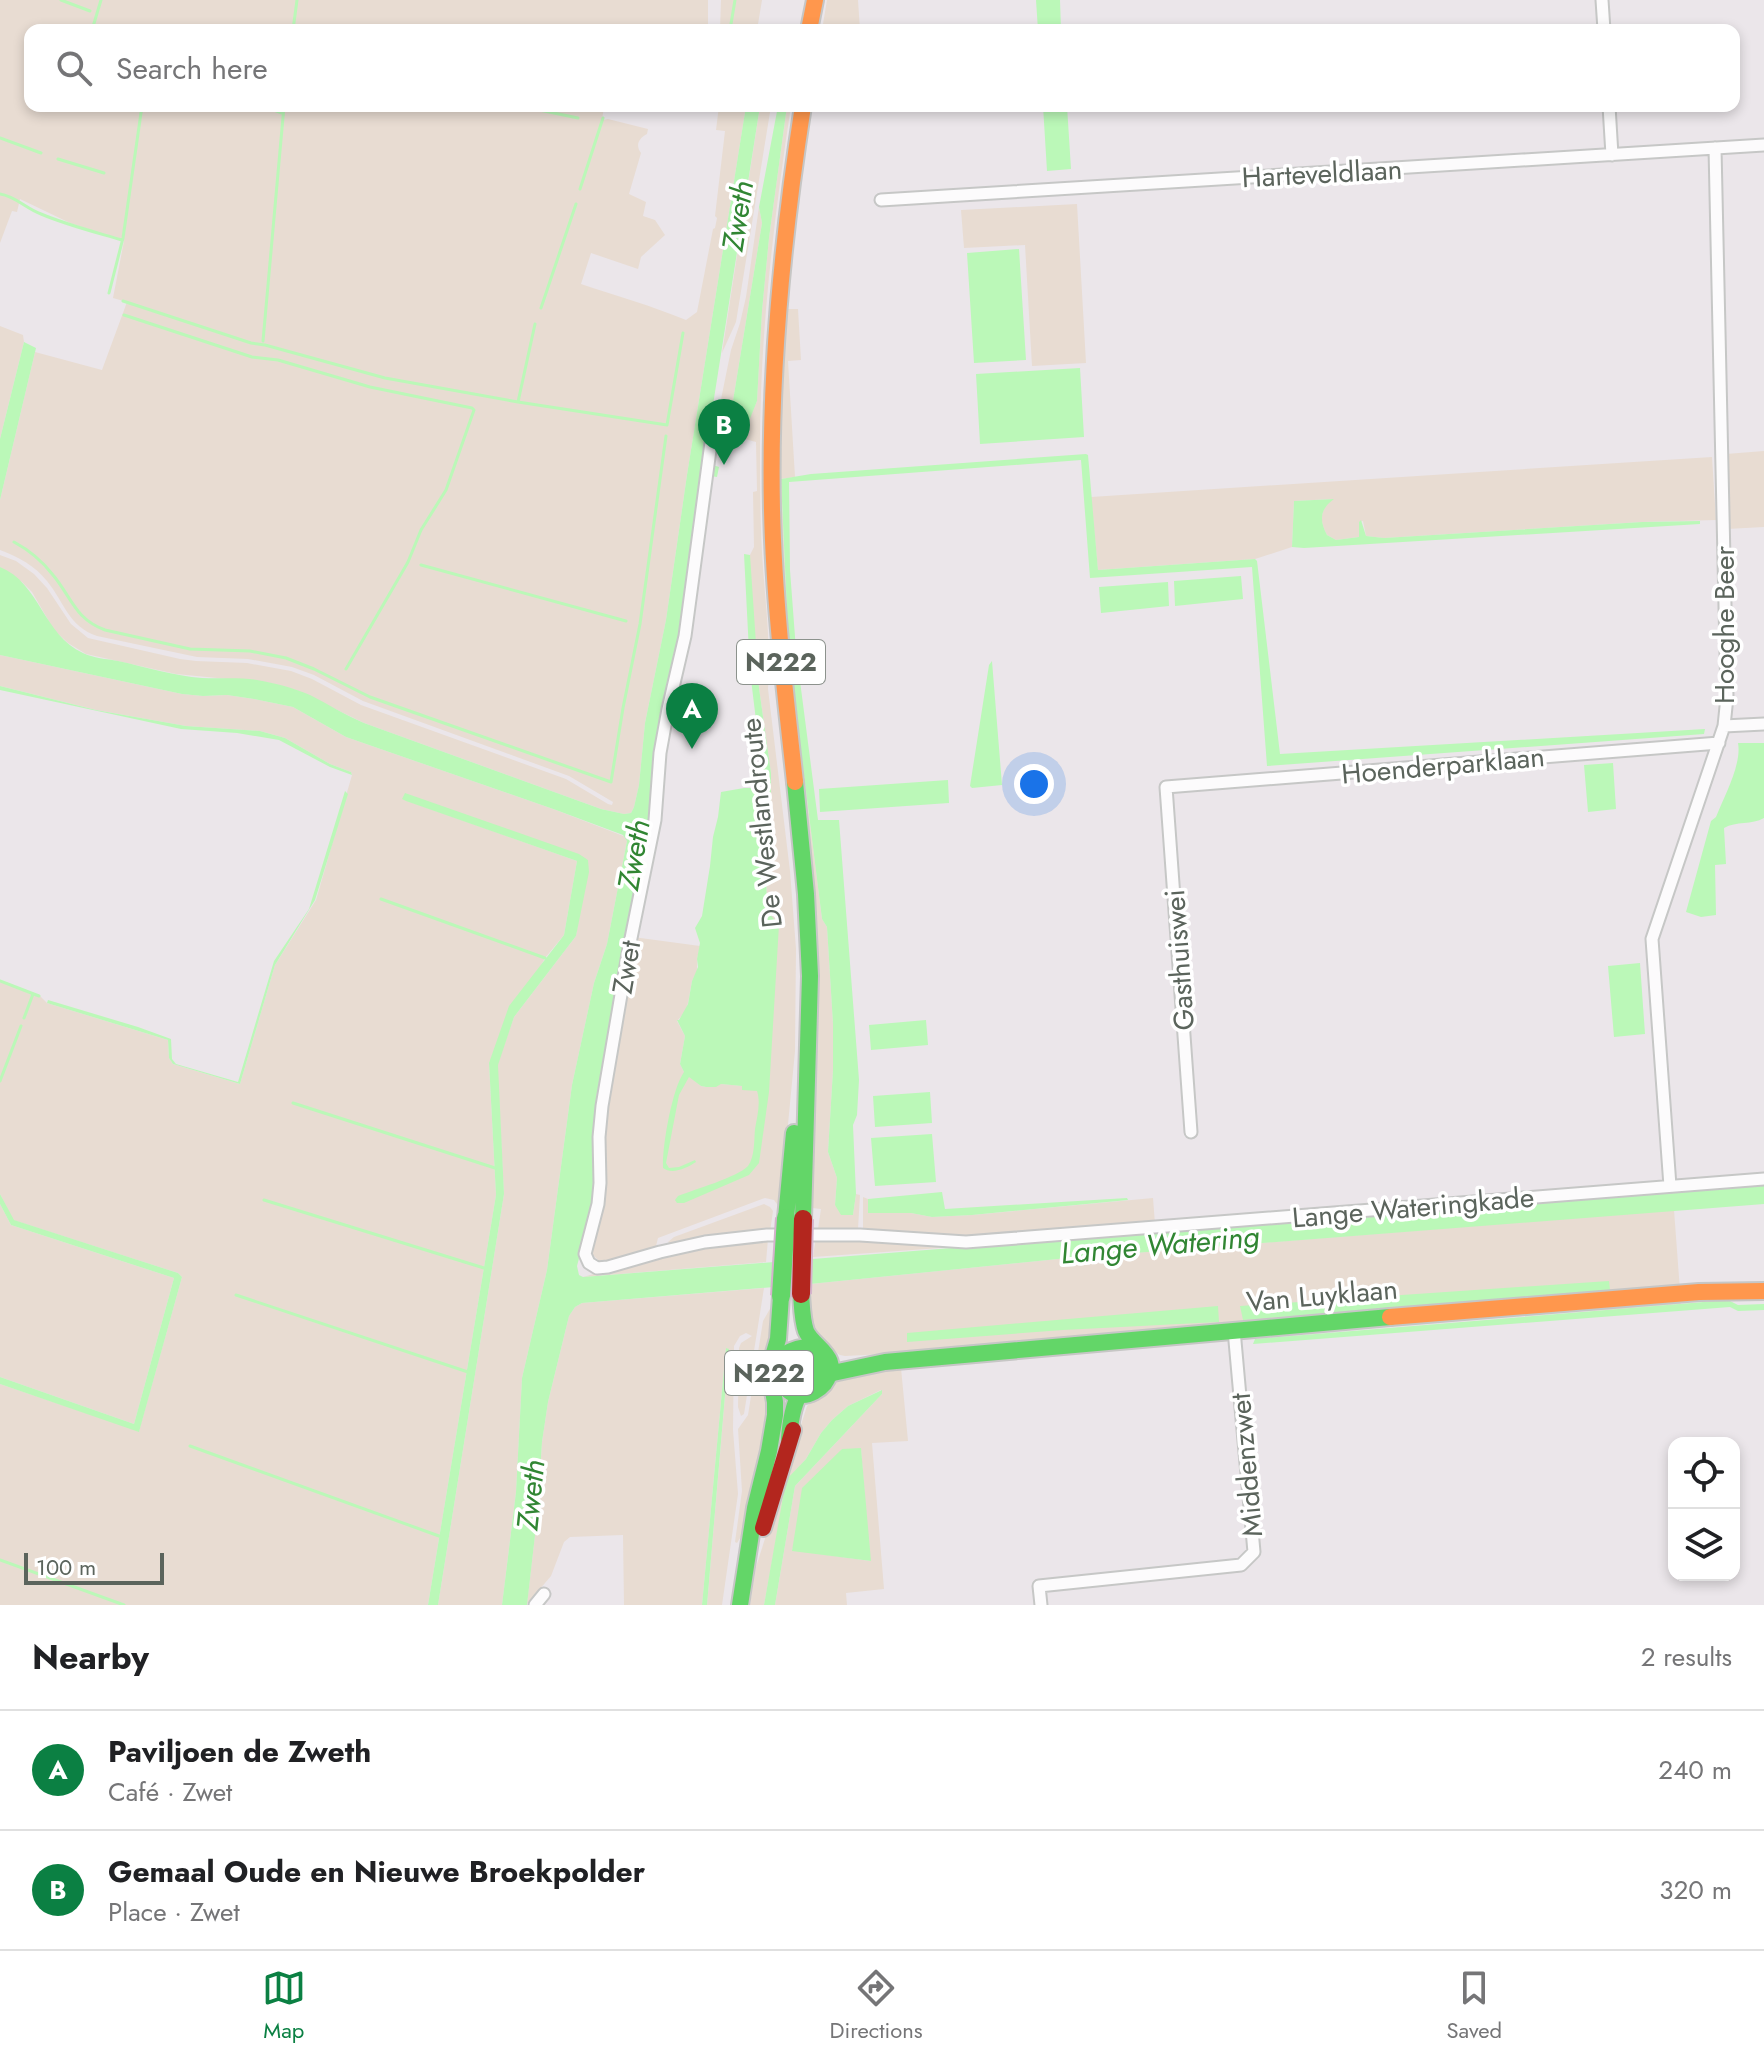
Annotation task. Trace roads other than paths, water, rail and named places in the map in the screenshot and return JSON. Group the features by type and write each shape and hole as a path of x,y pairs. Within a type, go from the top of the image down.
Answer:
{"main road":[{"path":"810,24 815,0"},
{"path":"819,24 824,0"},
{"name":"De Westlandroute","path":"794,112 781,191 770,305 764,477 771,651 795,861 802,970 794,1218 801,1294 814,1356"},
{"name":"De Westlandroute","path":"740,1605 755,1508 775,1415 769,1370 778,1339 781,1296 794,1218 810,1020 809,941 778,622 772,478 775,358 783,254 802,112"},
{"name":"Van Luyklaan","path":"814,1356 833,1373 885,1362 1234,1330 1699,1292 1764,1291"},
{"name":"De Westlandroute","path":"781,1296 790,1345 814,1356"},
{"name":"N222","path":"749,1605 764,1525 789,1439 798,1392 819,1378 822,1367 814,1356 781,1358 779,1378 798,1392"},
{"name":"De Westlandroute","path":"769,1451 786,1404 798,1392"}],"street":[{"path":"1602,0 1604,24"},
{"path":"1609,112 1612,155"},
{"name":"Harteveldlaan","path":"881,200 1764,145"},
{"name":"Hooghe Beer","path":"1670,1186 1652,939 1719,743 1727,697 1715,148"},
{"name":"Zwet","path":"589,1263 585,1254 598,1204 602,1106 655,820 660,753 685,636 712,435"},
{"path":"1724,726 1764,724"},
{"name":"Hoenderparklaan","path":"1166,787 1719,743"},
{"name":"Gasthuiswei","path":"1166,787 1191,1132"},
{"name":"Lange Wateringkade","path":"589,1263 597,1268 608,1267 690,1245 767,1235 860,1235 966,1242 1764,1179"},
{"name":"Middenzwet","path":"1041,1605 1039,1586 1241,1565 1254,1552 1234,1330"},
{"path":"535,1605 544,1594"}],"water":[{"path":"1036,0 1060,0 1061,24 1038,24"},
{"path":"745,112 759,112 704,462 719,467 717,477 704,475 679,642 658,731 648,831 596,1098 592,1208 577,1266 579,1275 1764,1184 1764,1204 1058,1259 582,1303 569,1316 548,1402 527,1605 502,1605 516,1492 522,1378 547,1270 572,1085 594,983 607,944 627,841 623,835 556,810 346,737 293,707 227,695 182,694 0,655 0,567 24,585 59,634 87,655 181,675 250,679 284,686 310,695 364,723 601,809 624,814 631,813 639,785 645,723 666,620"},
{"path":"777,112 786,112 769,238 757,401 738,443 732,441 731,413 762,223 759,207"},
{"path":"1043,112 1067,112 1071,169 1047,171"},
{"path":"1019,249 1026,360 974,363 967,253"},
{"path":"24,342 36,348 0,500 0,439"},
{"path":"1080,368 1084,437 980,444 976,374"},
{"path":"1086,454 1098,570 1257,561 1280,754 1705,729 1704,734 1267,766 1252,567 1090,578 1081,460 789,482 790,570 796,650 818,820 839,820 859,1080 857,1115 853,1125 856,1194 853,1215 841,1215 835,1205 837,1178 828,1152 833,1024 827,927 822,919 789,655 781,479 811,474"},
{"path":"1334,499 1326,507 1322,520 1327,535 1336,540 1359,537 1361,520 1366,536 1384,538 1642,522 1700,521 1700,524 1292,547 1294,501"},
{"path":"744,554 750,555 759,688 771,773 771,799 765,818 767,911 779,925 769,1092 759,1163 749,1175 684,1203 677,1203 675,1200 678,1196 725,1179 748,1166 753,1153 758,1110 757,1091 721,1084 716,1087 701,1086 689,1077 679,1095 666,1163 669,1168 696,1162 675,1171 663,1168 669,1118 684,1072 680,1064 685,1036 677,1020 688,1004 698,967 700,943 695,928 702,916 721,792 764,786 750,671"},
{"path":"1241,576 1243,599 1175,606 1174,581"},
{"path":"1168,582 1169,606 1101,613 1099,587"},
{"path":"992,661 1002,785 972,788 989,665"},
{"path":"0,686 96,710 186,726 260,731 285,738 352,775 279,740 181,729 0,690"},
{"path":"1738,743 1764,743 1764,818 1724,828 1726,864 1715,865 1716,915 1701,917 1686,912 1711,821 1716,817 1735,770"},
{"path":"1613,763 1616,809 1588,812 1584,765"},
{"path":"948,780 949,803 820,812 819,789"},
{"path":"345,791 348,794 315,900 275,965 240,1084 173,1064 169,1058 168,1040 47,1003 48,1000 171,1039 172,1059 176,1064 238,1082 274,961 309,909"},
{"path":"405,793 579,854 588,860 589,872 576,936 514,1017 498,1065 504,1194 438,1605 428,1605 496,1195 489,1063 509,1006 564,935 577,861 406,801 402,799"},
{"path":"1640,963 1645,1034 1614,1037 1608,966"},
{"path":"926,1020 928,1045 871,1050 869,1025"},
{"path":"930,1092 932,1123 875,1127 873,1096"},
{"path":"932,1134 936,1182 875,1186 871,1138"},
{"path":"942,1192 945,1209 1128,1200 932,1217 911,1213 868,1213 868,1199"},
{"path":"0,1194 14,1220 178,1273 182,1277 139,1432 0,1384 0,1377 134,1424 174,1278 11,1225 0,1204"},
{"path":"1609,1281 1610,1290 1243,1320 1240,1306"},
{"path":"1728,1300 1738,1305 1764,1304 1764,1310 1738,1311 1730,1307 1253,1344 1255,1339"},
{"path":"1218,1306 1219,1322 907,1342 907,1333"},
{"path":"726,1348 729,1349 707,1605 702,1605"},
{"path":"882,1390 882,1394 795,1486 775,1605 764,1605 786,1480 806,1459 832,1420 848,1406"},
{"path":"861,1448 871,1561 792,1551 802,1488 842,1449"}],"waterway":[{"path":"61,0 90,11"},
{"path":"94,24 101,0"},
{"path":"294,24 297,0"},
{"path":"731,24 735,0"},
{"path":"109,293 123,238 141,112"},
{"path":"263,341 283,112"},
{"path":"549,112 578,118"},
{"path":"580,189 603,118"},
{"path":"0,138 41,153"},
{"path":"58,159 104,173"},
{"path":"0,194 51,218 122,240"},
{"path":"541,308 576,204"},
{"path":"123,301 251,343 385,378 667,425 683,333"},
{"path":"124,315 252,357 278,360 370,387 474,410 446,490 346,669"},
{"path":"518,402 535,324"},
{"path":"14,542 45,565 80,614 105,630 190,649 250,651 286,658 370,697 611,782 640,624 666,436"},
{"path":"421,565 626,621"},
{"path":"381,899 545,958"},
{"path":"0,981 39,996"},
{"path":"24,1018 33,994"},
{"path":"0,1081 21,1026"},
{"path":"293,1103 495,1168"},
{"path":"264,1200 484,1268"},
{"path":"236,1295 468,1372"},
{"path":"190,1446 439,1536"},
{"path":"0,1560 124,1605"}],"place":[{"name":"Gemaal Oude en Nieuwe Broekpolder","path":"724,465"},
{"name":"Paviljoen de Zweth","path":"692,749"}],"water label":[{"name":"Zweth","path":"738,216"},
{"name":"Zweth","path":"634,855"},
{"name":"Lange Watering","path":"1160,1245"},
{"name":"Zweth","path":"531,1495"}]}
